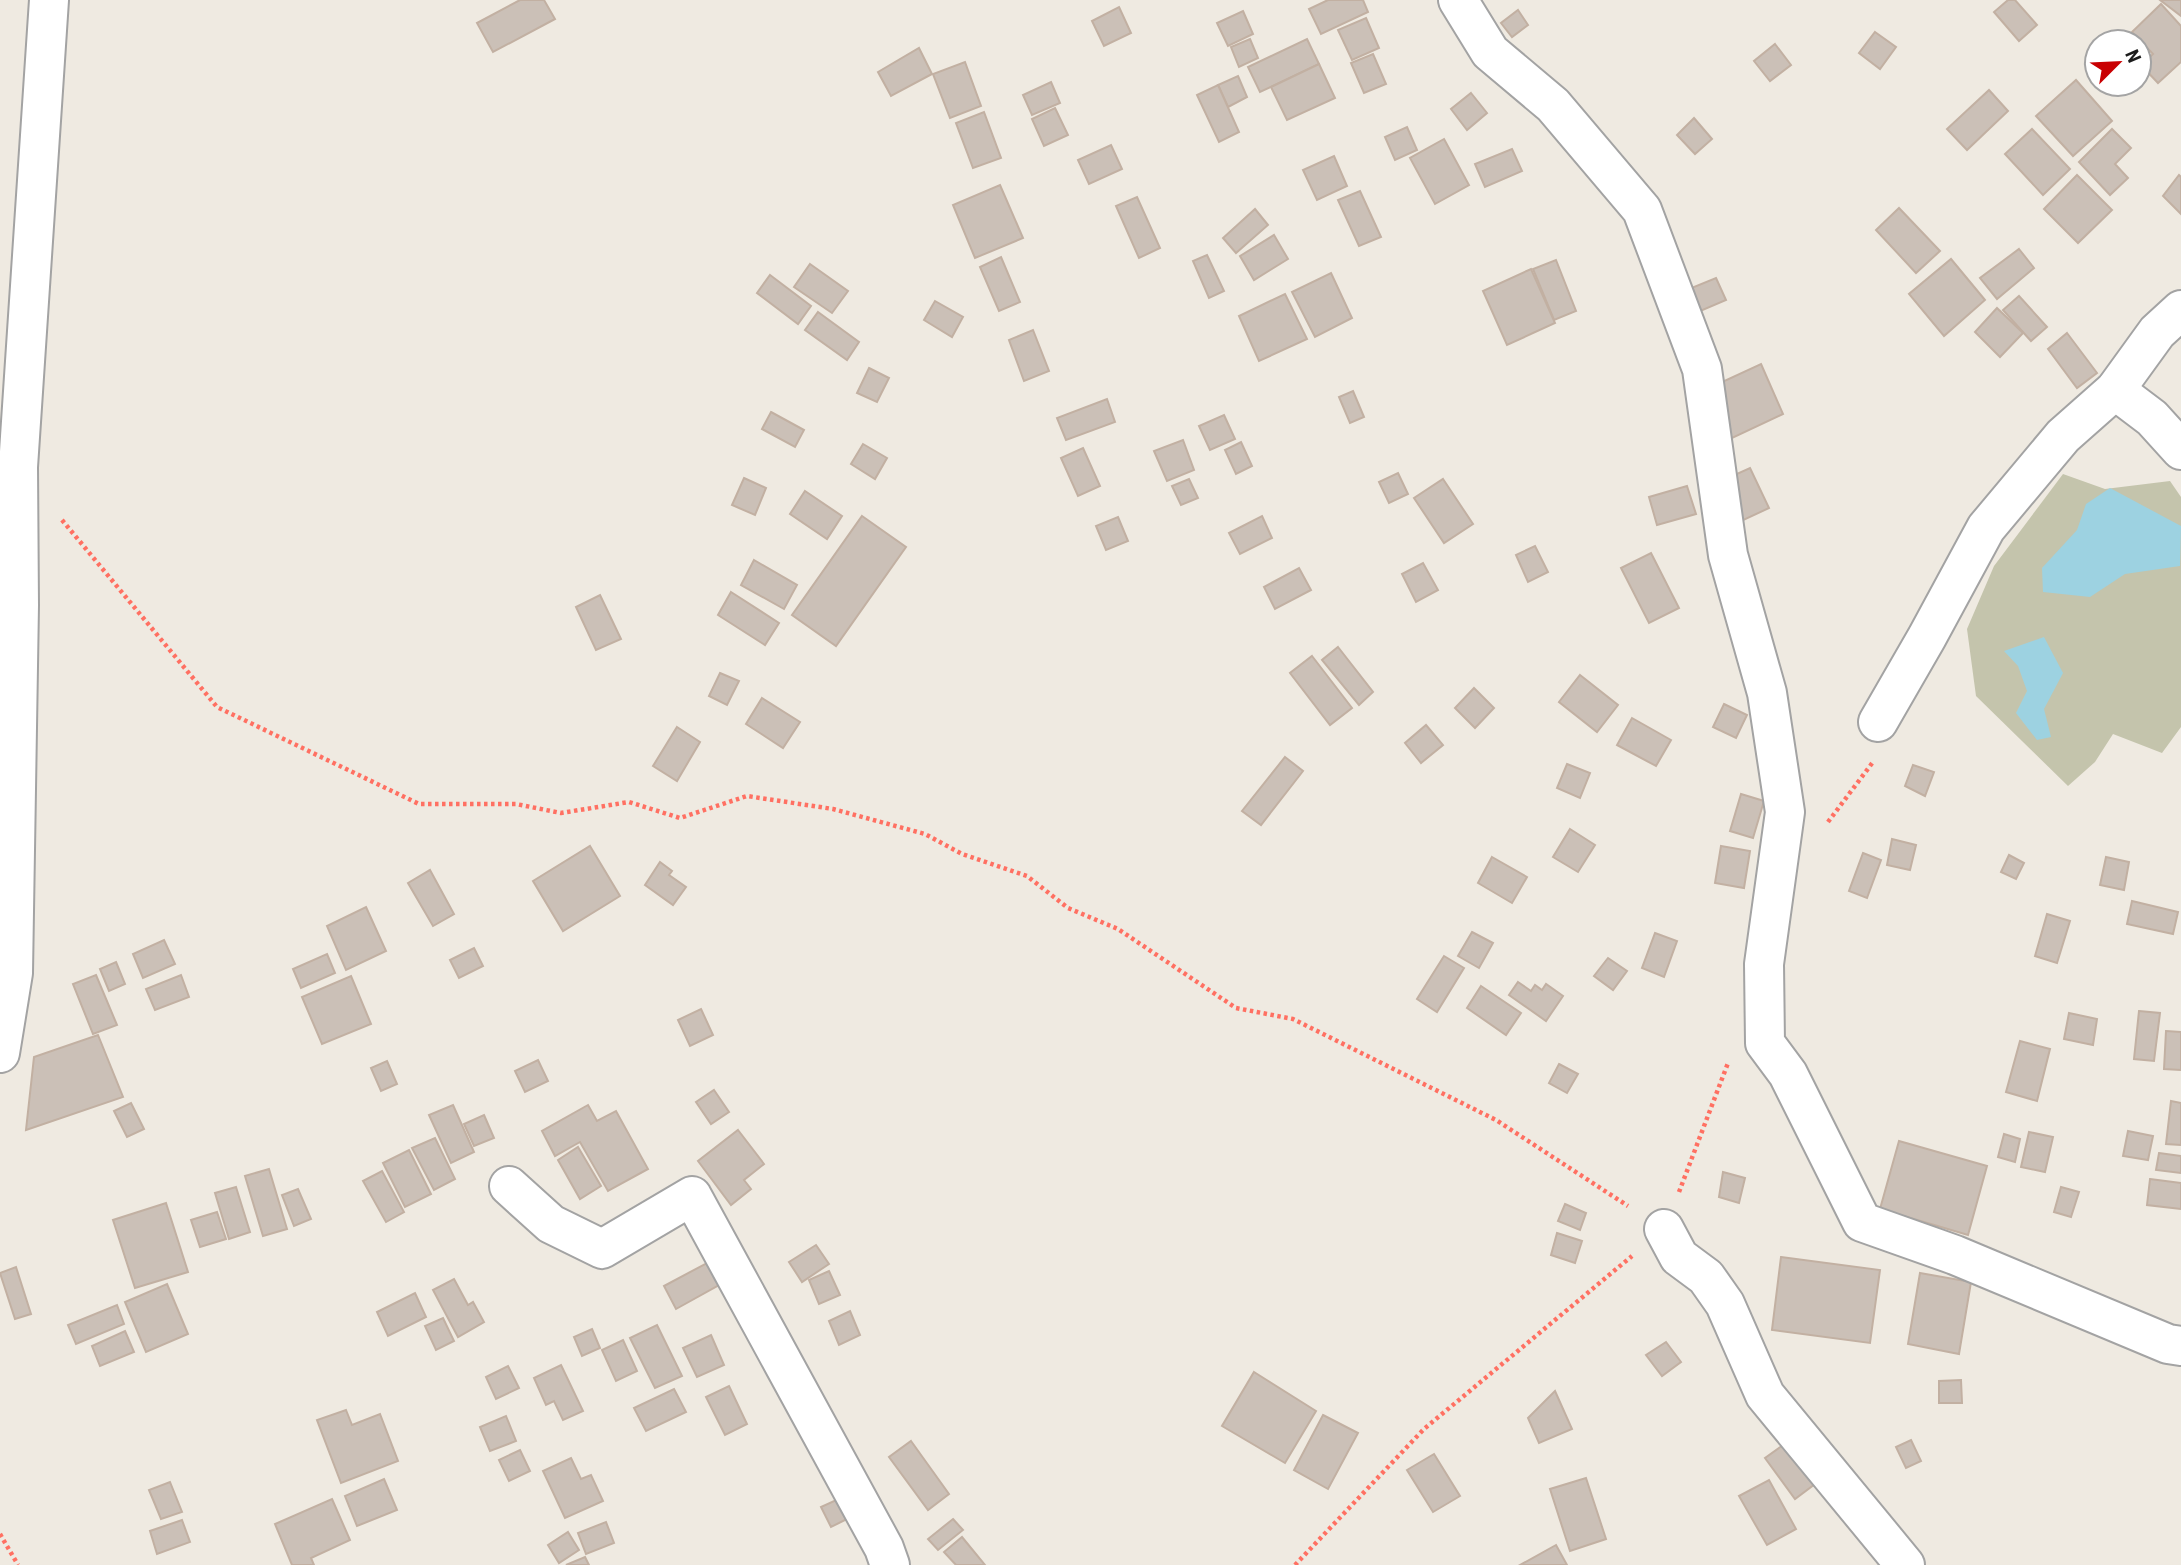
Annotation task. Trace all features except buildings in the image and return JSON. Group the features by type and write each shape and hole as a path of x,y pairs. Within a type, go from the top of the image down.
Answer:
{"street":[{"path":"0,1053 13,973 19,606 18,467 50,0"},
{"path":"1458,0 1490,52 1553,105 1642,210 1702,369 1728,555 1767,693 1785,812 1764,964 1765,1044 1788,1074 1862,1222 1955,1255 2168,1344 2181,1346"},
{"path":"1877,740 1927,637 1986,528 2063,436 2115,390 2157,332 2181,310"},
{"path":"2115,390 2152,418 2181,450"},
{"path":"509,1186 551,1224 602,1249 692,1196 810,1410 884,1548 890,1565"},
{"path":"1664,1230 1679,1257 1706,1278 1725,1304 1765,1395 1905,1565"}],"path":[{"path":"61,519 217,708 419,804 516,804 561,813 629,802 680,818 747,796 833,808 925,834 962,854 1027,876 1068,908 1118,929 1236,1008 1293,1018 1496,1121 1664,1230"},
{"path":"1826,825 1877,740"},
{"path":"1295,1565 1424,1429 1664,1230 1728,1062"},
{"path":"0,1535 18,1565"}],"shaded area":[{"path":"2063,474 2105,489 2170,481 2181,497 2181,727 2162,753 2113,734 2095,762 2068,786 1976,696 1967,629 1994,566"}],"water":[{"path":"2110,488 2181,526 2180,566 2125,574 2090,597 2043,592 2042,568 2077,530 2086,504"},
{"path":"2044,637 2063,673 2044,709 2051,737 2037,740 2016,713 2027,691 2018,666 2004,651"}]}
